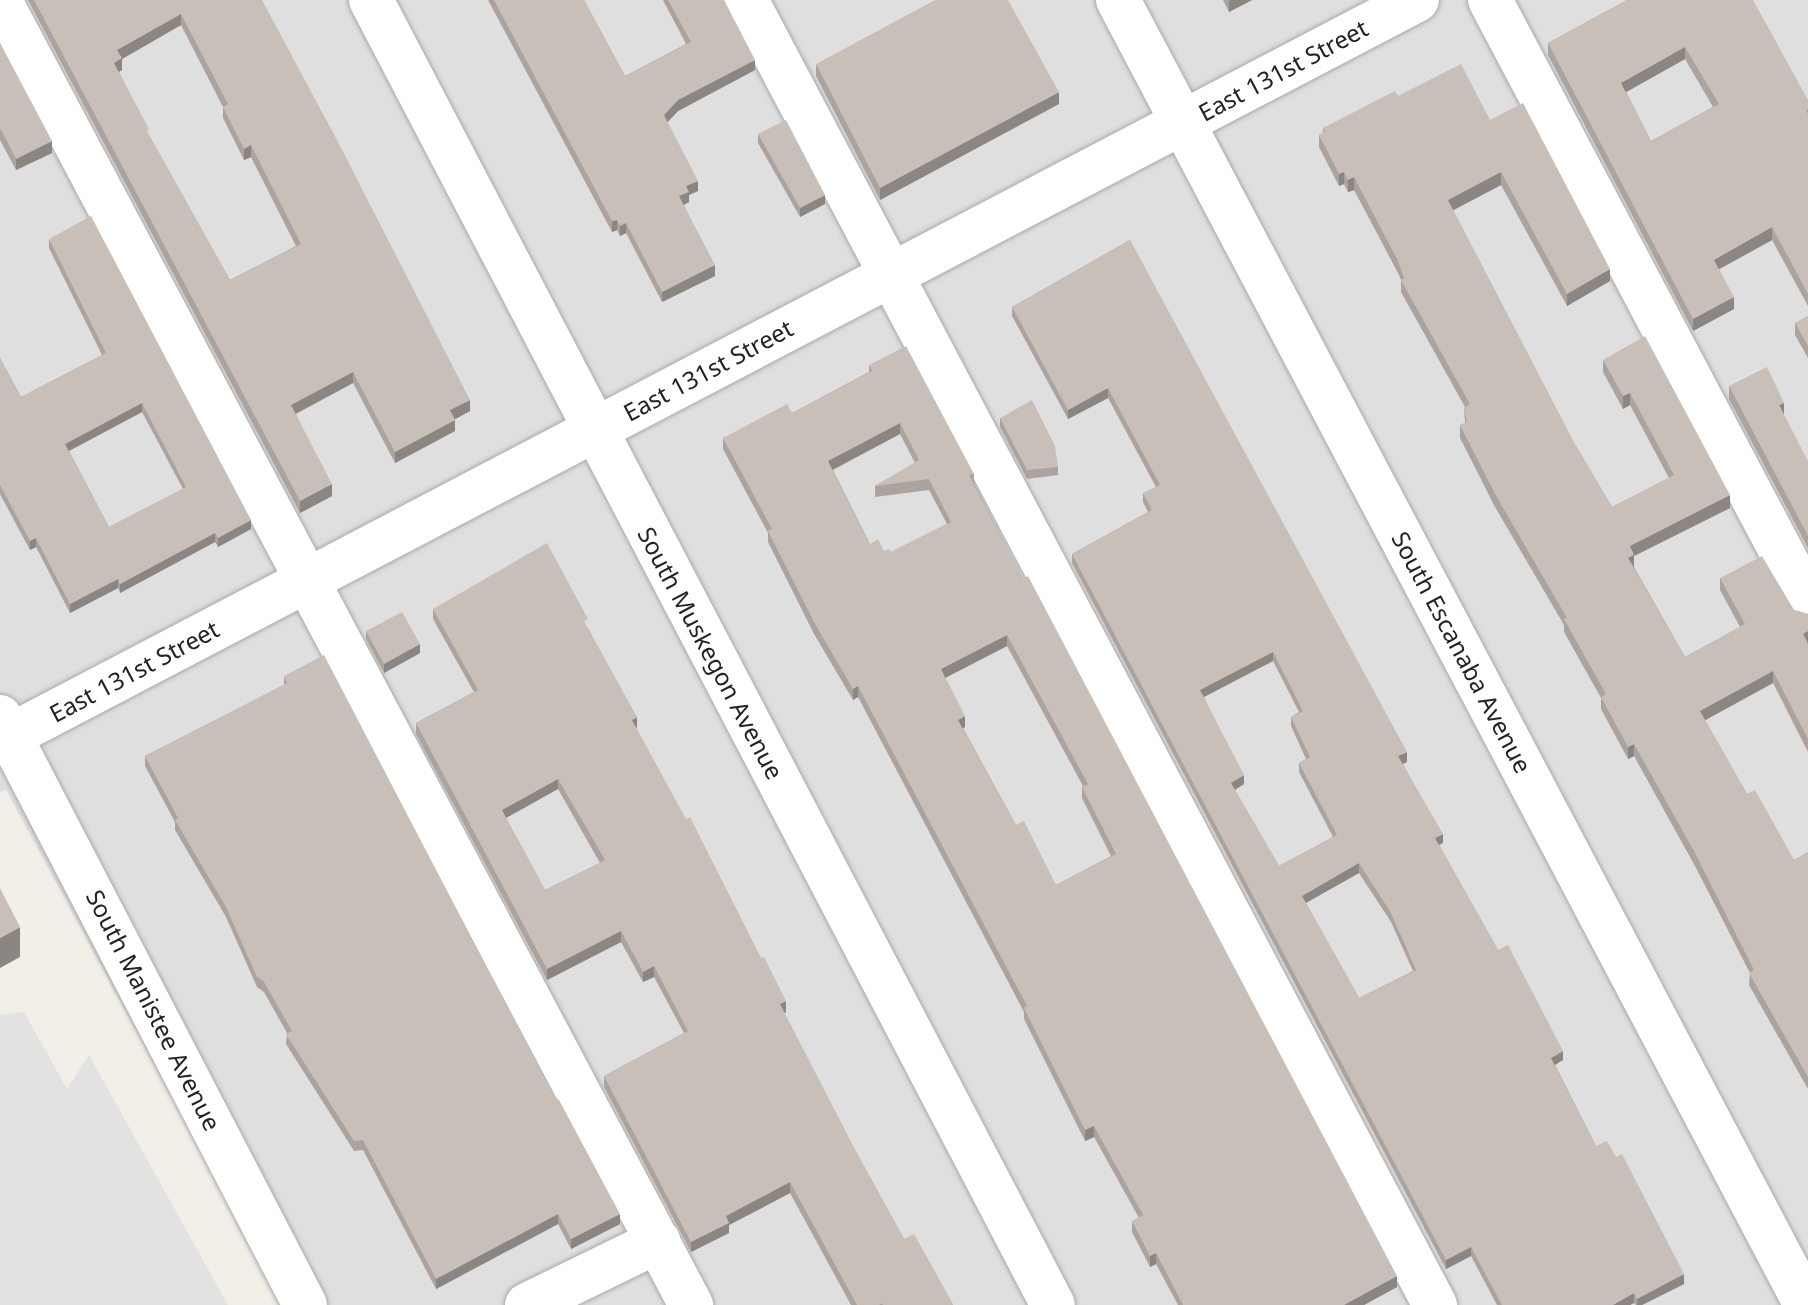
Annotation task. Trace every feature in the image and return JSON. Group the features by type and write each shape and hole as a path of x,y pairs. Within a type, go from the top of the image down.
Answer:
{"street":[{"name":"South Muskegon Avenue","path":"371,0 1053,1305"},
{"path":"746,0 1435,1305"},
{"name":"South Escanaba Avenue","path":"1118,0 1798,1299"},
{"name":"East 131st Street","path":"3,731 306,581 1417,0"},
{"path":"1490,0 1808,602"},
{"path":"0,1 691,1305"},
{"name":"South Manistee Avenue","path":"3,731 305,1305"},
{"path":"527,1305 658,1241"}],"shaded area":[{"path":"0,0 1808,0 1808,1305 284,1305 6,790 0,792"},
{"path":"24,1012 67,1089 89,1055 228,1305 0,1305 0,1015"}],"building":[{"path":"34,0 262,0 338,142 470,400 450,410 455,420 395,452 353,372 291,405 332,484 300,501","holes":["181,14 228,104 223,107 244,149 251,145 301,244 230,280 147,131 149,129 114,63 122,58 117,50"]},
{"path":"494,0 584,0 625,76 691,42 668,0 724,0 755,60 678,100 664,115 698,181 686,186 689,192 679,196 715,265 662,292 626,223 620,226 617,220 612,221"},
{"path":"935,0 1008,0 1059,92 880,188 816,64"},
{"path":"1627,0 1753,0 1808,100 1808,294 1772,227 1714,260 1734,297 1693,319 1548,43","holes":["1685,47 1719,104 1651,141 1621,83"]},
{"path":"0,43 52,141 16,159 0,128"},
{"path":"1461,64 1490,120 1523,103 1610,269 1567,294 1501,172 1448,200 1573,441 1612,507 1674,475 1630,393 1623,396 1603,360 1645,336 1730,495 1630,546 1634,555 1628,558 1685,657 1745,624 1720,578 1762,556 1794,610 1808,614 1808,631 1803,634 1808,644 1808,739 1773,671 1700,711 1747,794 1755,790 1794,860 1808,852 1808,1077 1749,973 1754,970 1695,853 1634,744 1628,747 1601,697 1606,694 1564,619 1567,618 1495,494 1460,425 1467,422 1464,408 1470,404 1401,280 1404,278 1398,261 1354,177 1348,180 1344,172 1339,174 1319,135 1325,132 1323,128 1395,91 1398,96"},
{"path":"786,120 825,195 800,208 758,134"},
{"path":"91,216 251,520 218,538 215,533 120,584 118,579 70,604 36,538 30,541 0,485 0,358 21,397 106,353 49,239","holes":["142,403 186,487 109,527 65,444"]},
{"path":"1130,240 1407,752 1398,756 1443,834 1435,838 1498,950 1508,945 1563,1051 1551,1058 1596,1146 1607,1141 1616,1157 1622,1154 1684,1274 1637,1299 1634,1293 1613,1305 1502,1305 1471,1247 1446,1260 1072,554 1152,510 1143,493 1160,485 1108,388 1068,410 1012,307","holes":["1273,652 1303,711 1291,717 1310,757 1299,763 1337,835 1279,866 1231,783 1244,775 1200,690","1359,863 1391,913 1416,970 1359,998 1302,896"]},
{"path":"1808,316 1808,346 1795,323"},
{"path":"906,346 974,474 969,475 1023,579 1028,576 1397,1276 1344,1305 1183,1305 1156,1253 1150,1256 1132,1221 1143,1215 1094,1126 1085,1130 1024,1008 1027,1006 858,686 853,689 814,622 768,531 772,529 723,438 787,404 792,413 872,371 869,365","holes":["900,423 919,460 875,486 929,479 951,522 891,552 889,549 884,551 878,539 870,544 828,461","1007,635 1088,784 1082,787 1116,854 1056,885 1024,821 1016,825 958,720 965,716 941,669"]},
{"path":"1767,367 1784,403 1779,405 1808,462 1808,536 1729,386"},
{"path":"1032,400 1055,446 1058,467 1027,470 1000,418"},
{"path":"547,543 588,619 584,621 637,717 632,720 686,819 690,817 761,958 764,957 786,1001 780,1004 854,1148 904,1239 914,1234 953,1304 857,1305 790,1182 726,1216 729,1223 691,1242 604,1076 688,1031 654,966 643,972 621,931 547,969 416,723 478,690 433,609","holes":["558,779 605,860 545,890 502,810"]},
{"path":"402,612 420,644 384,664 366,631"},
{"path":"324,655 554,1096 559,1100 620,1214 571,1239 558,1214 436,1279 363,1140 354,1141 286,1034 292,1031 264,982 257,977 226,907 175,820 178,818 145,756 287,683 284,676"},
{"path":"0,888 20,927 0,938"}]}
